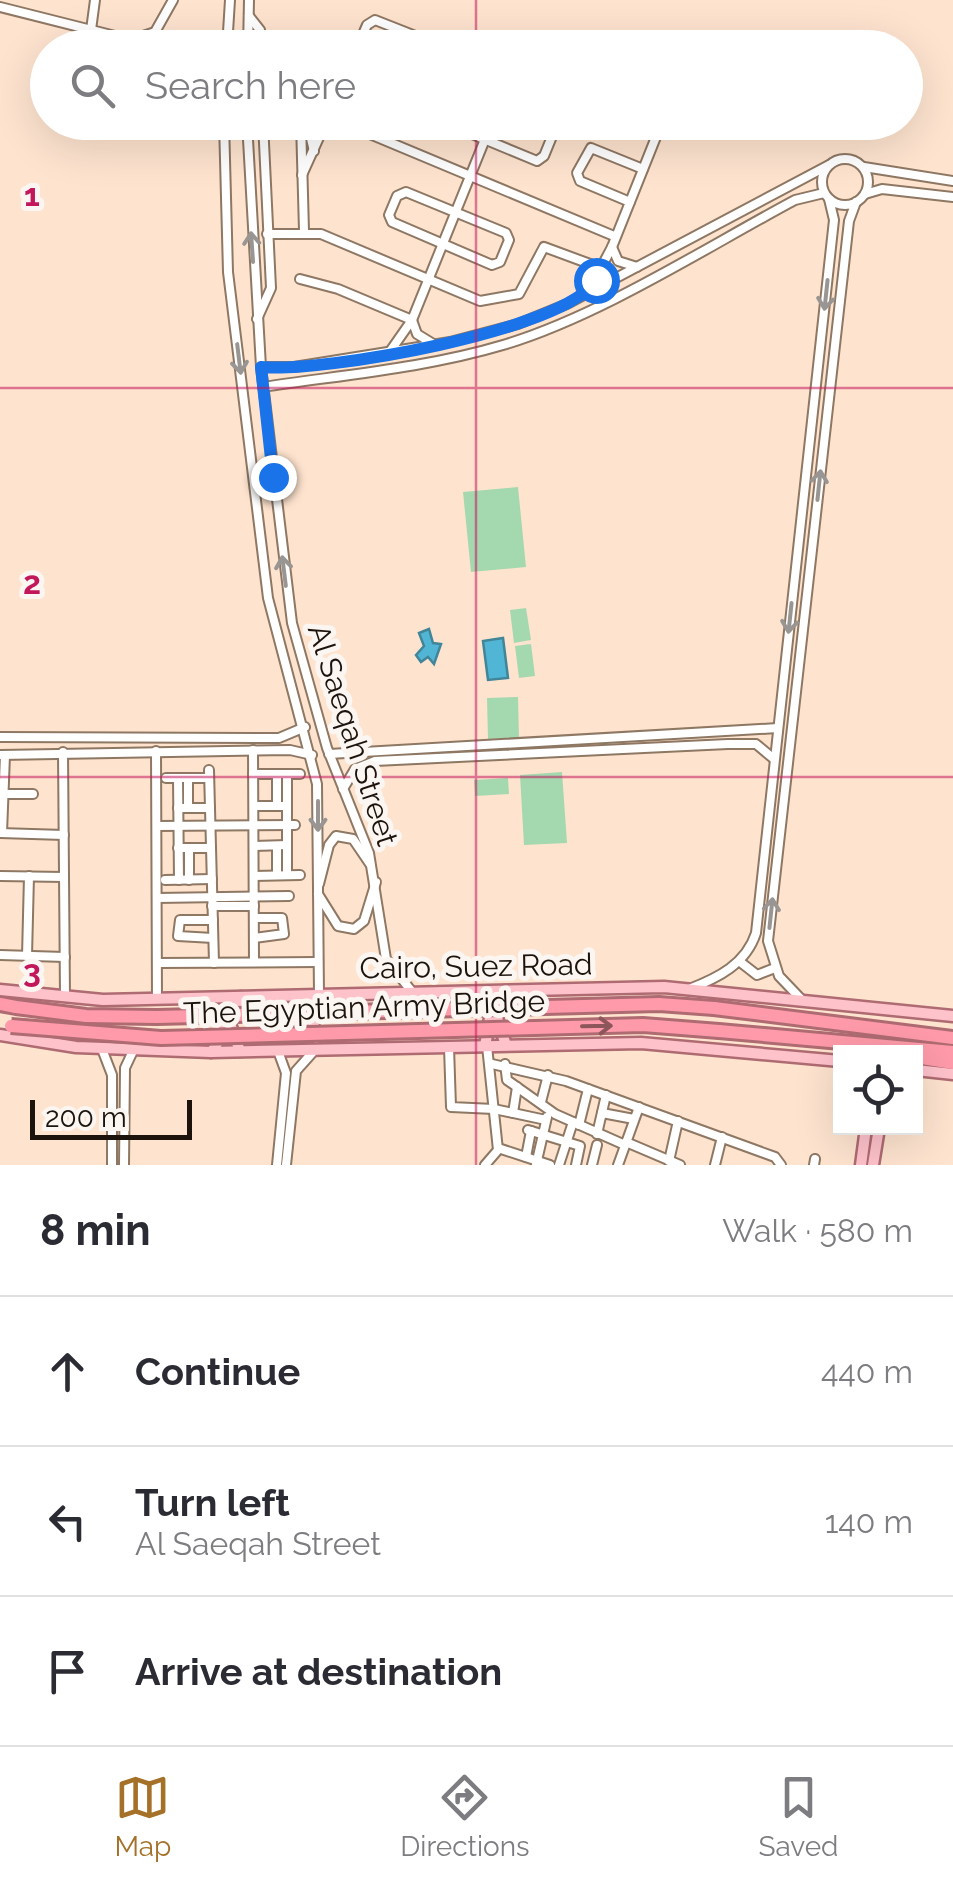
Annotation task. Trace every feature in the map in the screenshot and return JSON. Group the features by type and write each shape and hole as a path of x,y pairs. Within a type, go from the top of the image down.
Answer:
{"highway":[{"name":"The Egyptian Army Bridge","path":"0,1004 122,1017 659,1004 953,1038"},
{"name":"The Egyptian Army Bridge","path":"4,1028 161,1038 643,1025 876,1045"},
{"path":"923,1049 953,1052"},
{"path":"923,1058 953,1063"}],"main road":[{"name":"Cairo, Suez Road","path":"0,990 65,998 200,999 689,989 953,1016"},
{"path":"505,991 497,1018 506,1045"},
{"path":"485,992 490,1018 486,1046"},
{"path":"318,995 314,1024 321,1049"},
{"path":"240,1052 230,1024 241,997"},
{"path":"200,999 214,1008 222,1022 220,1039 211,1052"},
{"path":"4,1028 102,1049 134,1051 654,1043 833,1063"},
{"path":"923,1073 953,1074"},
{"path":"861,1165 865,1135"},
{"path":"873,1165 877,1135"}],"street":[{"path":"0,7 91,30 95,0"},
{"path":"156,30 173,0"},
{"path":"228,30 230,0"},
{"path":"249,30 250,0"},
{"path":"249,16 260,30"},
{"path":"364,30 375,20 400,30"},
{"name":"Al Saeqah Street","path":"224,140 228,272 268,598 312,755 318,796 318,995"},
{"name":"Al Saeqah Street","path":"248,140 261,367 288,605 300,662 329,754 373,867 386,959 413,993"},
{"path":"257,320 270,292 263,140"},
{"path":"303,140 304,231"},
{"path":"310,140 314,152"},
{"path":"302,174 319,140"},
{"path":"384,140 614,236"},
{"path":"388,352 412,320 484,140 539,161 551,140"},
{"path":"588,293 612,247 656,140"},
{"path":"630,202 580,181 576,172 591,148 644,169"},
{"path":"261,367 288,368 436,345 518,324 588,293 845,158 861,166 953,181"},
{"path":"689,989 715,979 739,961 756,933 834,220 822,175 828,165"},
{"path":"801,999 775,968 769,948 770,924 849,221 868,182 861,166"},
{"path":"864,194 882,189 953,197"},
{"path":"404,192 506,233 509,240 500,262 492,265 443,244 394,224 390,213 404,192"},
{"path":"263,388 451,357 520,339 570,319 796,200 827,196 845,205 856,202"},
{"path":"266,234 304,231 326,236 428,280 493,302 521,292 544,247 601,268"},
{"path":"612,247 618,262 637,268"},
{"path":"300,279 338,289 412,320 417,334 436,345"},
{"path":"0,737 288,737 304,726"},
{"path":"329,754 778,728"},
{"path":"362,763 756,744 762,739 758,731"},
{"path":"288,737 293,743 290,750"},
{"path":"756,744 774,759"},
{"path":"64,835 1,833 3,756 254,750 290,750 312,755"},
{"path":"254,750 254,962"},
{"path":"156,751 157,998"},
{"path":"357,751 362,763"},
{"path":"64,752 65,998"},
{"path":"343,789 362,763"},
{"path":"166,778 209,774 214,963"},
{"path":"254,774 300,774"},
{"path":"282,774 282,806 291,825 282,846 282,875"},
{"path":"183,778 183,808 178,826 184,848 184,880"},
{"path":"4,794 33,794"},
{"path":"254,806 282,806"},
{"path":"183,808 210,808"},
{"path":"156,826 291,825"},
{"path":"373,867 352,839 339,835 329,845 318,891 336,924 351,930 364,921 376,882"},
{"path":"254,846 282,846"},
{"path":"184,848 211,848"},
{"path":"254,876 300,875"},
{"path":"0,876 64,877"},
{"path":"28,956 29,876"},
{"path":"165,880 212,880"},
{"path":"157,898 212,902 290,896"},
{"path":"254,918 280,917 284,934 254,938"},
{"path":"213,920 180,920 178,936 213,938"},
{"path":"0,955 65,957"},
{"path":"739,961 756,975 775,968"},
{"path":"157,963 318,962"},
{"path":"448,1046 451,1106 494,1109 546,1120"},
{"path":"485,1165 498,1148 492,1064 486,1046"},
{"path":"102,1049 112,1084 112,1165"},
{"path":"277,1165 299,1064 321,1049"},
{"path":"124,1165 126,1061 134,1051"},
{"path":"278,1051 286,1069 289,1096 286,1165"},
{"path":"492,1064 505,1064 606,1095 773,1161"},
{"path":"505,1064 504,1076 576,1124 680,1165"},
{"path":"537,1163 546,1120 548,1076"},
{"path":"112,1084 124,1084"},
{"path":"513,1112 518,1087"},
{"path":"514,1165 522,1156 530,1130 567,1141 581,1147 577,1162 561,1160 567,1141 576,1124 588,1089"},
{"path":"597,1134 606,1095"},
{"path":"618,1165 639,1107"},
{"path":"602,1113 634,1119"},
{"path":"668,1162 678,1121"},
{"path":"642,1148 646,1138"},
{"path":"714,1165 722,1138"},
{"path":"592,1165 597,1146"},
{"path":"498,1148 550,1165"}],"green space":[{"path":"518,487 526,567 471,572 463,492"},
{"path":"526,608 531,640 514,643 510,610"},
{"path":"531,644 535,676 519,678 515,646"},
{"path":"518,697 519,738 488,739 487,698"},
{"path":"562,772 567,843 524,845 520,775"},
{"path":"508,778 509,794 475,796 474,780"}],"water":[{"path":"429,629 433,643 441,644 434,664 428,657 421,662 416,655 424,646 419,633"},
{"path":"503,638 508,678 488,680 483,641"}],"route":[{"path":"273,477 261,367 294,367 485,335 567,304 588,293 596,280"}]}
